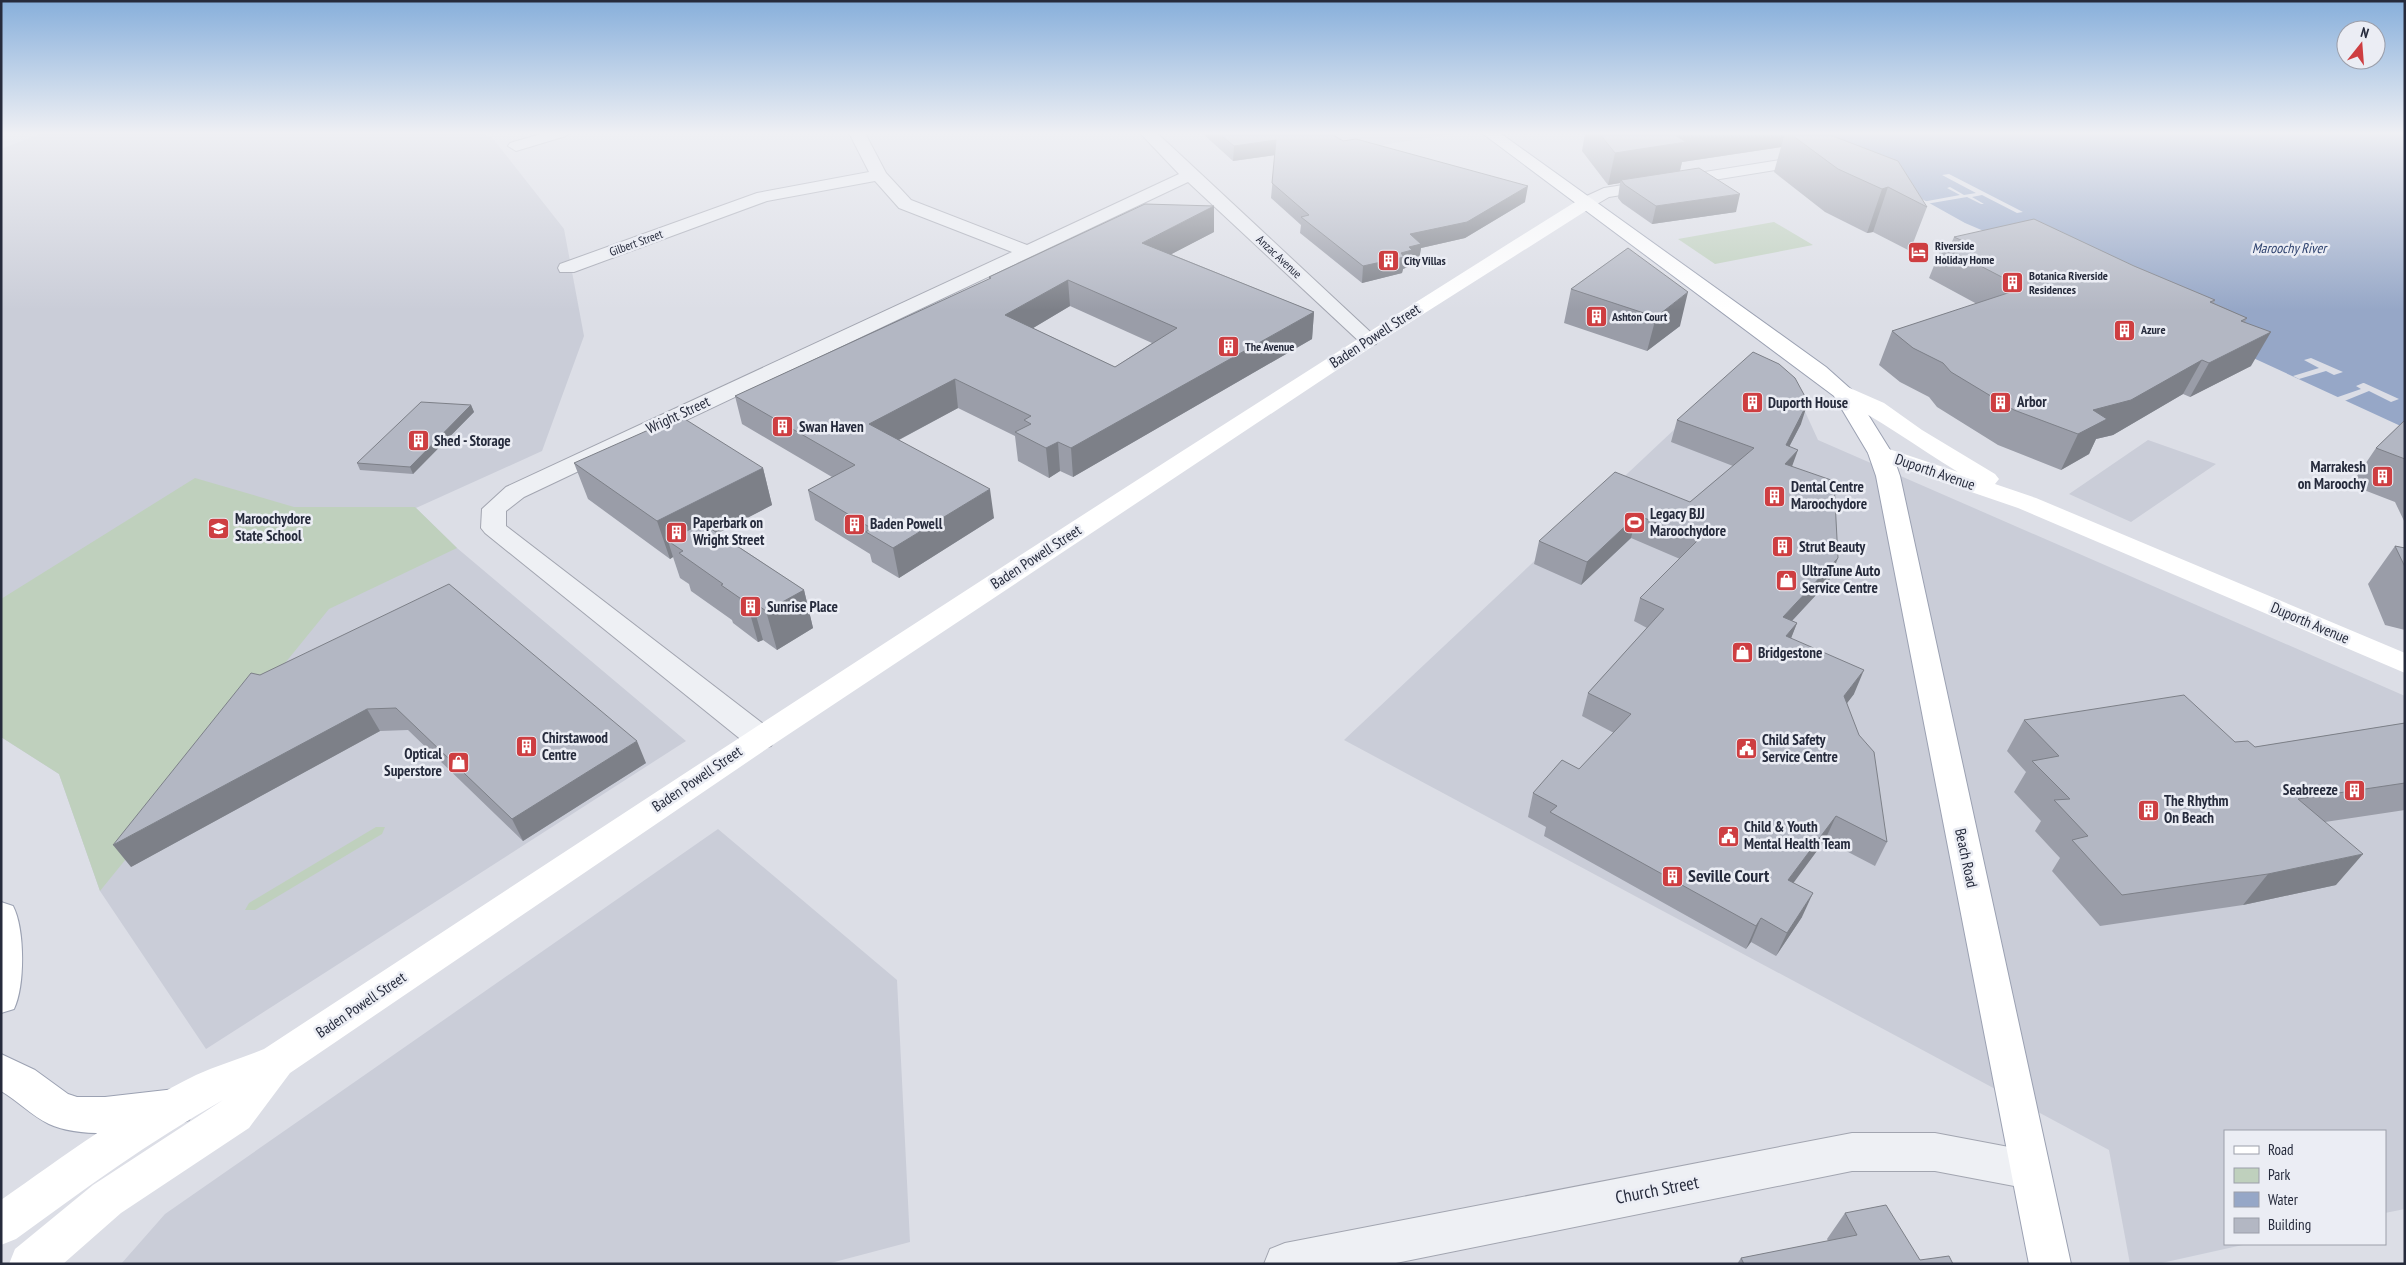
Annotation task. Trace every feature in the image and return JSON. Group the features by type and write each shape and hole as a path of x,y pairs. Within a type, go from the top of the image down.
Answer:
{"street":[{"name":"Gilbert Street","path":"568,268 762,197 788,192"},
{"path":"894,192 905,204 1027,251"},
{"name":"Wright Street","path":"760,738 494,528 494,509 515,492 1153,192"},
{"name":"Anzac Avenue","path":"1208,192 1369,340"},
{"name":"Duporth Avenue","path":"1571,192 1843,392 1880,453 2027,503 2405,664"},
{"name":"Baden Powell Street","path":"1,1225 81,1167 175,1107 211,1086 277,1061 760,738 1369,340 1586,203 1604,193 1610,192"},
{"path":"1843,392 1876,408 1914,435 2027,503"},
{"name":"Beach Road","path":"1880,453 1888,476 2050,1264"},
{"path":"1,916 4,955 1,998"},
{"name":"Baden Powell Street","path":"30,1264 107,1200 235,1115 277,1061"},
{"path":"1,1071 40,1095 49,1104 66,1112 86,1115 115,1114 144,1109 175,1107"},
{"name":"Church Street","path":"1285,1264 1852,1152 1935,1152 2030,1170"}],"shaded area":[{"name":"Maroochydore State School","path":"1,192 535,192 564,229 584,336 542,451 416,508 457,548 686,741 206,1049 100,891 59,774 1,737"},
{"path":"1745,363 1802,405 1818,440 2405,696 2405,1209 2386,1213 2386,1130 2224,1130 2224,1245 2242,1245 2157,1264 2130,1264 2109,1150 1344,740"},
{"path":"2148,440 2216,464 2131,522 2069,494"},
{"path":"718,829 897,980 910,1242 827,1264 121,1264 165,1214"}],"green space":[{"path":"1774,222 1813,245 1715,264 1678,239"},
{"path":"195,478 294,507 415,507 457,548 329,609 100,891 59,774 1,737 1,599"},
{"path":"376,827 385,827 382,834 255,910 245,910 249,903"}],"water":[{"name":"Maroochy River","path":"1910,192 2405,192 2405,428 2110,292 2019,246 1965,223"}],"pier":[{"path":"1954,192 1964,195 1976,193 1974,192 1984,192 2023,212 2017,213 1982,195 1972,197 1984,204 1967,197 1926,204 1922,202 1960,195"},
{"path":"2311,358 2343,372 2334,375 2326,371 2299,379 2293,376 2319,368 2304,360"},
{"path":"2364,383 2399,399 2391,402 2369,391 2342,402 2335,398 2361,389 2356,386"}],"building":[{"path":"1282,192 1518,192 1467,222 1410,234 1421,244 1409,247 1412,250 1401,253 1404,257 1363,266 1301,217 1309,215"},
{"path":"1635,192 1737,192 1740,194 1656,206"},
{"path":"1898,192 1918,192 1927,207"},
{"path":"1145,204 1214,206 1142,243 1314,312 1071,448 1058,442 1046,448 1015,432 1031,424 1024,420 1031,416 955,379 869,424 990,489 893,548 866,532 871,528 808,490 855,465 735,396 991,278 989,277","holes":["1068,280 1177,328 1115,367 1005,315"]},
{"path":"2034,219 2134,266 2215,300 2210,302 2247,318 2241,321 2271,332 2209,363 2202,360 2131,400 2093,410 2107,419 2078,434 2014,410 1951,372 1943,363 1913,348 1892,331 2023,288 1942,246 1963,241 1954,237"},
{"path":"1628,248 1688,292 1656,317 1571,289"},
{"path":"1753,352 1779,364 1795,378 1808,402 1786,445 1798,450 1785,464 1834,481 1838,558 1783,617 1797,623 1786,636 1864,670 1844,696 1859,735 1874,752 1887,842 1836,816 1788,880 1813,893 1787,933 1761,918 1756,926 1550,812 1557,806 1533,793 1562,760 1579,769 1631,714 1588,693 1664,609 1640,598 1698,540 1637,515 1587,562 1539,541 1615,472 1690,502 1754,448 1677,420"},
{"name":"Shed - Storage","path":"421,402 471,405 410,467 357,463"},
{"path":"680,416 763,468 657,521 574,463"},
{"path":"2405,420 2405,459 2376,448"},
{"path":"702,523 804,590 766,611 752,601 747,603 679,553 683,551 668,541"},
{"path":"2395,546 2405,548 2405,567"},
{"name":"Chirstawood Centre","path":"449,584 637,741 512,819 396,708 367,709 113,845 251,673 260,675"},
{"path":"2184,695 2235,742 2248,741 2255,747 2405,723 2405,783 2298,799 2363,854 2268,874 2122,895 2072,840 2088,836 2054,800 2070,799 2032,761 2059,756 2024,720"},
{"path":"1886,1205 1920,1260 1949,1256 1953,1264 1744,1264 1741,1258 1857,1235 1845,1213"}],"place":[{"name":"Riverside Holiday Home","path":"1919,253"},
{"name":"City Villas","path":"1388,261"},
{"name":"Botanica Riverside Residences","path":"2013,283"},
{"name":"Ashton Court","path":"1596,317"},
{"name":"Azure","path":"2125,330"},
{"name":"The Avenue","path":"1229,347"},
{"name":"Arbor","path":"2001,402"},
{"name":"Duporth House","path":"1752,403"},
{"name":"Swan Haven","path":"783,427"},
{"name":"Shed - Storage","path":"418,441"},
{"name":"Marrakesh on Maroochy","path":"2382,476"},
{"name":"Dental Centre Maroochydore","path":"1775,496"},
{"name":"Legacy BJJ Maroochydore","path":"1634,523"},
{"name":"Baden Powell","path":"854,524"},
{"name":"Maroochydore State School","path":"219,528"},
{"name":"Paperbark on Wright Street","path":"677,532"},
{"name":"Strut Beauty","path":"1783,547"},
{"name":"UltraTune Auto Service Centre","path":"1786,580"},
{"name":"Sunrise Place","path":"751,607"},
{"name":"Bridgestone","path":"1742,653"},
{"name":"Chirstawood Centre","path":"526,747"},
{"name":"Child Safety Service Centre","path":"1746,749"},
{"name":"Optical Superstore","path":"458,763"},
{"name":"Seabreeze","path":"2354,790"},
{"name":"The Rhythm On Beach","path":"2148,810"},
{"name":"Child & Youth Mental Health Team","path":"1728,836"},
{"name":"Seville Court","path":"1672,876"}]}
